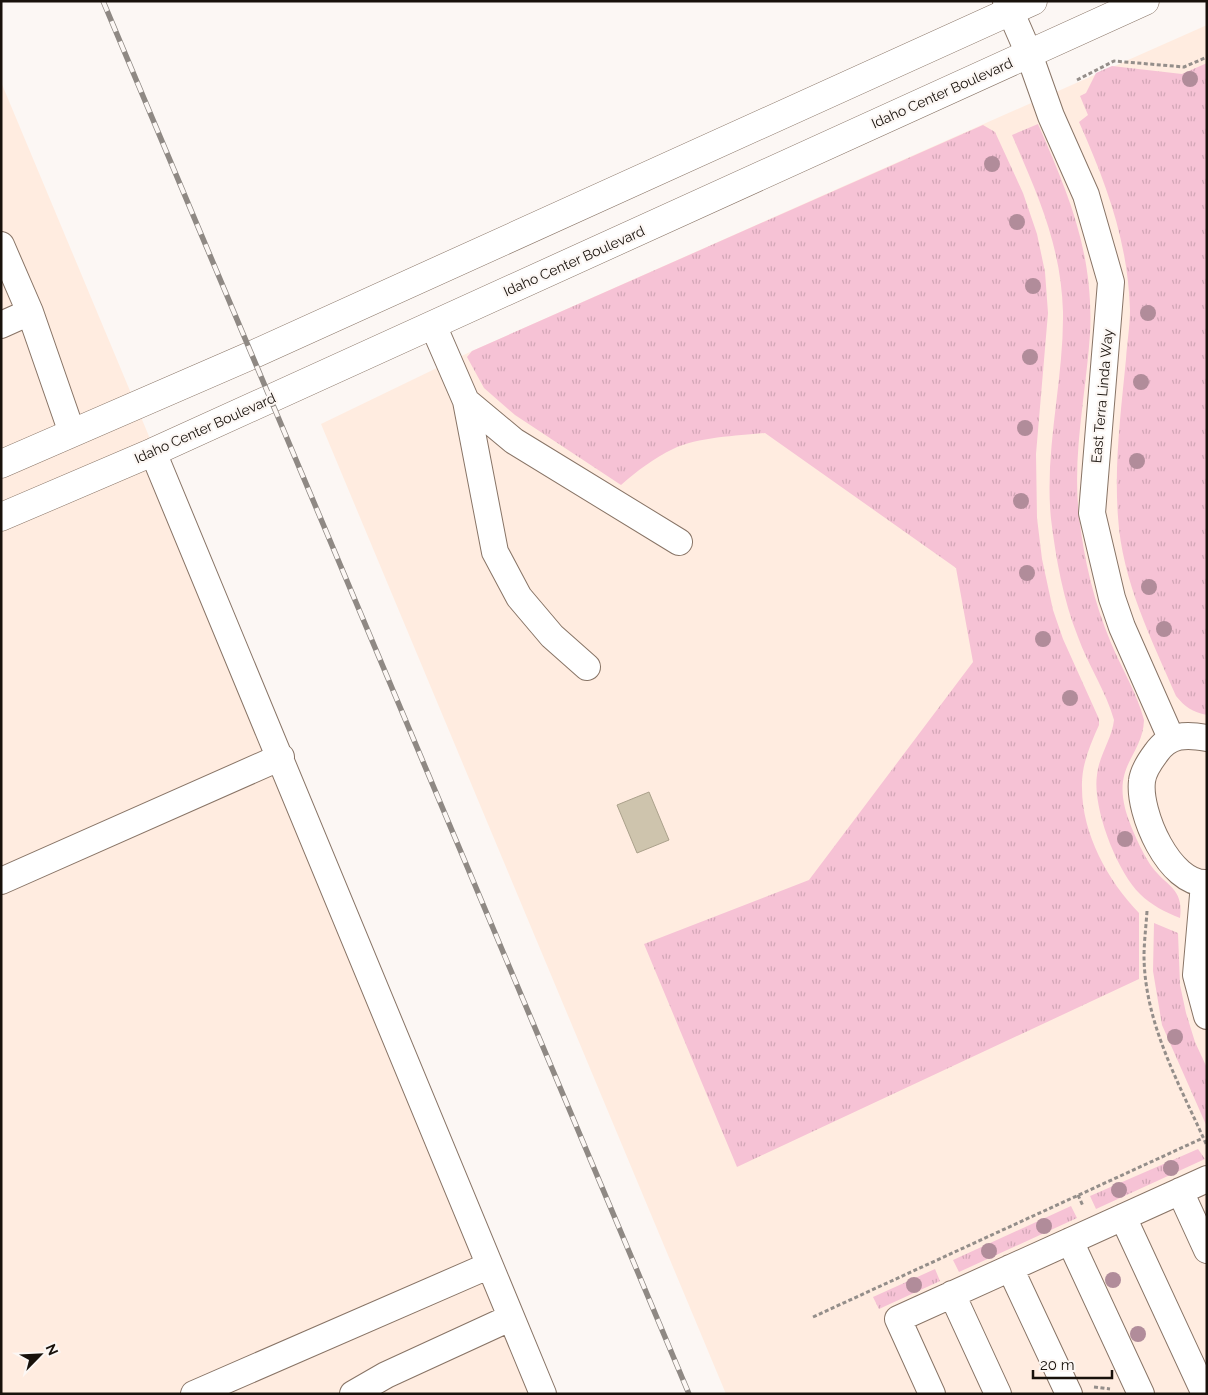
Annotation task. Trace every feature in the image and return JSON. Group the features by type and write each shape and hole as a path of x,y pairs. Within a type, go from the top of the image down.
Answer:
{"main road":[{"name":"Idaho Center Boulevard","path":"1,517 153,452 1145,1"},
{"path":"1,464 261,351 1016,5"}],"street":[{"name":"East Terra Linda Way","path":"1016,5 1029,54 1051,116 1086,195 1111,282 1092,513 1112,598 1122,627 1171,738"},
{"path":"1,245 30,312 72,433"},
{"path":"1,325 30,312"},
{"path":"433,325 466,401 495,552 519,597 552,636 587,667"},
{"path":"466,401 514,441 679,542"},
{"path":"153,452 281,757 488,1266 543,1394"},
{"path":"1207,738 1186,734 1171,738 1159,748 1149,762 1142,780 1143,802 1151,828 1164,854 1182,875 1206,884 1196,975 1207,1016"},
{"path":"1,880 281,757"},
{"path":"932,1394 898,1319 1207,1180"},
{"path":"1180,1191 1207,1250"},
{"path":"1123,1217 1205,1394"},
{"path":"1070,1241 1139,1390"},
{"path":"194,1394 488,1266"},
{"path":"1010,1268 1067,1390"},
{"path":"952,1294 998,1394"},
{"path":"353,1394 386,1375 510,1318"}],"path":[{"path":"1077,80 1114,61 1184,67 1207,57"},
{"path":"1147,911 1144,957 1147,990 1158,1037 1207,1146"},
{"path":"813,1317 1203,1138"},
{"path":"1078,1195 1086,1212"},
{"path":"1067,1390 1139,1390"}],"shaded area":[{"path":"1207,25 1207,1394 726,1394 321,424 472,351"},
{"path":"1,82 549,1394 1,1394"}],"green space":[{"path":"1207,63 1207,715 1189,709 1176,696 1139,609 1125,564 1118,517 1117,457 1130,322 1128,285 1125,260 1114,213 1098,167 1079,122 1088,115 1080,96 1086,93 1096,73 1112,66 1182,74"},
{"path":"1038,124 1069,201 1077,226 1088,277 1090,334 1078,447 1077,493 1090,581 1105,628 1144,720 1139,742 1123,780 1125,808 1136,838 1148,861 1177,894 1181,908 1180,918 1149,902 1131,884 1115,855 1102,821 1098,804 1096,788 1098,768 1111,734 1114,720 1111,709 1082,647 1068,608 1058,564 1051,519 1050,467 1061,364 1063,312 1061,288 1058,265 1046,221 1012,135"},
{"path":"983,125 995,132 1023,193 1037,234 1045,272 1048,313 1036,454 1037,518 1042,559 1053,610 1063,639 1099,719 1099,725 1089,748 1083,772 1083,805 1092,839 1107,872 1139,913 1139,979 737,1167 644,944 809,880 973,662 956,568 765,433 718,438 683,445 652,461 621,485 515,415 484,388 467,357 472,351"},
{"path":"1154,923 1178,933 1180,985 1186,1013 1195,1042 1207,1068 1207,1127 1162,1025 1153,971"},
{"path":"1198,1149 1205,1159 1096,1209 1090,1196"},
{"path":"1071,1206 1077,1218 959,1272 953,1260"},
{"path":"935,1269 940,1281 879,1309 873,1297"}],"building":[{"path":"649,792 669,840 637,853 617,805"}],"railway":[{"path":"103,1 689,1394"}]}
